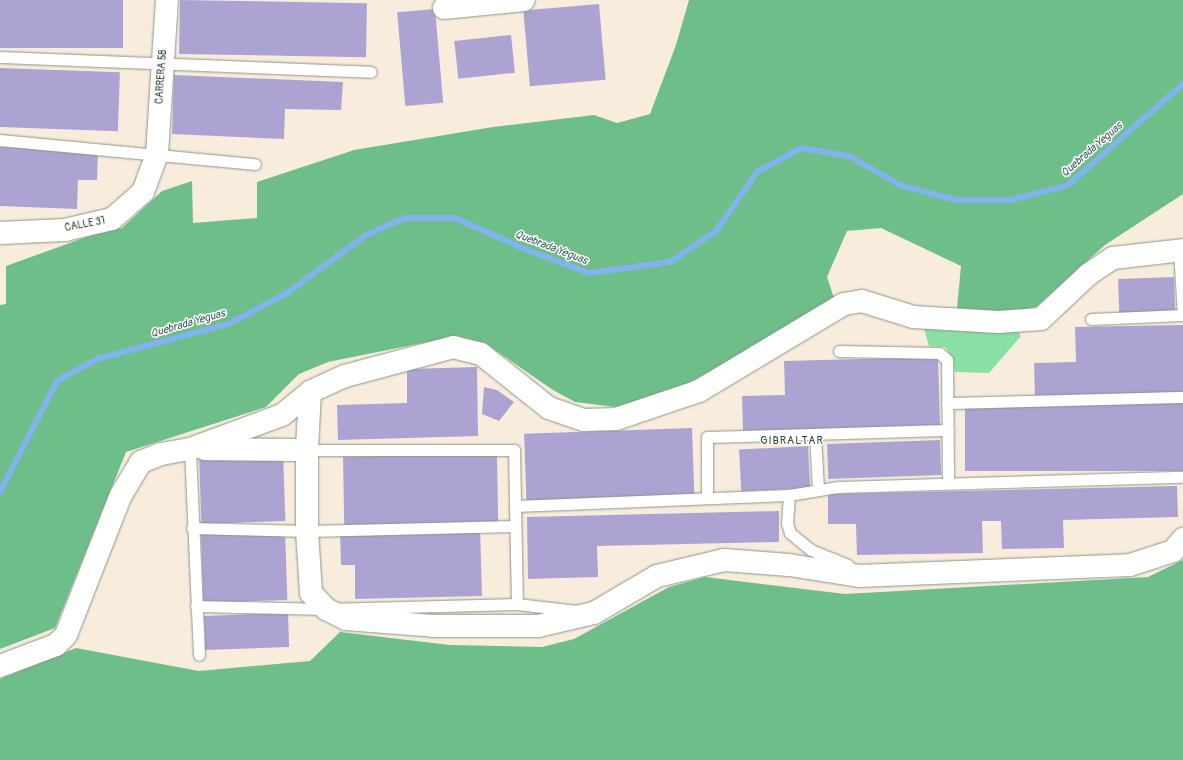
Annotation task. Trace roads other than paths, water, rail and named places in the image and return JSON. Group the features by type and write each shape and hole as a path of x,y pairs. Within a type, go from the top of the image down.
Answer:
{"street":[{"name":"CARRERA 58","path":"157,154 167,0"},
{"path":"444,8 524,0"},
{"name":"CALLE 31","path":"0,233 65,230 112,219 143,192 157,154"},
{"path":"0,666 56,645 66,635 121,495 141,462 161,454 190,448 282,415 310,392 345,376 453,347 481,354 549,408 584,420 616,419 699,391 844,304 862,301 913,317 998,322 1041,319 1089,274 1113,258 1181,250"},
{"path":"310,392 307,450 307,531 312,593 326,609 346,619 434,626 538,626 594,613 657,576 724,560 789,564 859,576 1130,564 1173,551 1183,539"},
{"path":"190,448 307,450"}],"lane":[{"path":"0,57 162,65 370,72"},
{"path":"0,140 255,164"},
{"path":"1091,319 1183,315 1181,250"},
{"path":"838,351 939,353 947,360 948,483"},
{"path":"947,403 1183,397"},
{"path":"707,498 707,437 948,430"},
{"path":"815,435 818,489"},
{"path":"190,448 198,654"},
{"path":"307,450 514,450 517,604"},
{"path":"516,506 789,495 818,489 948,483 1183,477"},
{"path":"789,495 787,523 790,533 811,550 836,562 886,574"},
{"path":"192,528 307,531 515,526"},
{"path":"196,606 326,609 517,604 594,613"}],"waterway":[{"name":"Quebrada Yeguas","path":"0,492 57,381 97,359 228,324 287,293 366,235 405,218 455,218 525,249 589,273 670,262 716,231 757,172 801,148 849,156 900,185 956,200 1011,200 1068,185 1183,84"}],"district":[{"name":"GIBRALTAR","path":"792,441"}]}
